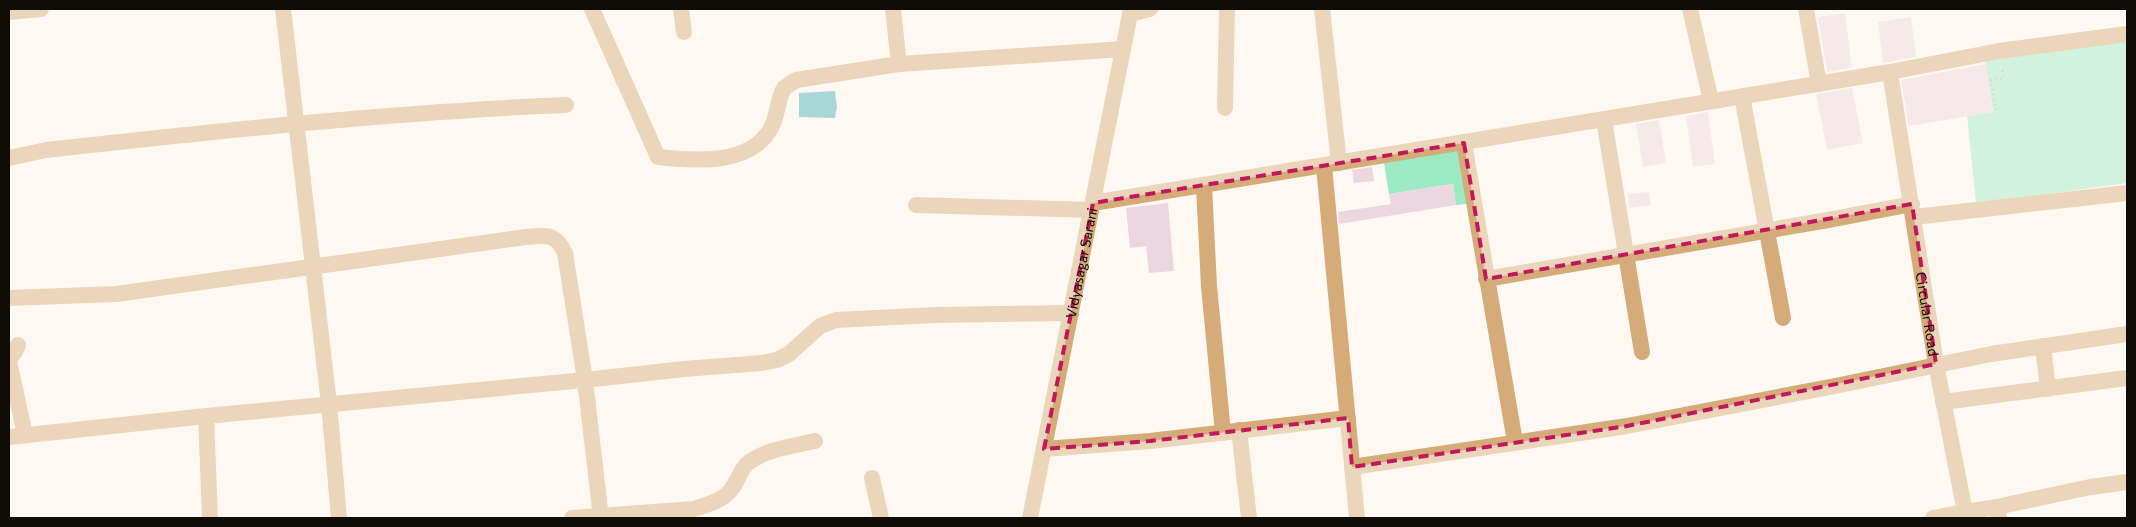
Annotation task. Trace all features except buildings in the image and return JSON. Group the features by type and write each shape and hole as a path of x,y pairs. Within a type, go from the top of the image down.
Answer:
{"street":[{"path":"9,12 41,9"},
{"path":"283,9 329,404 339,518"},
{"path":"592,9 658,157 681,159 729,157 748,151 760,142 771,128 781,94 788,84 796,80 899,64 1123,49"},
{"path":"681,9 684,32"},
{"path":"893,9 899,64"},
{"path":"1130,11 1150,9"},
{"path":"1225,108 1227,9"},
{"path":"1322,9 1348,418 1358,518"},
{"path":"1690,9 1711,102"},
{"path":"1806,9 1819,84"},
{"name":"Vidyasagar Sarani","path":"1030,518 1130,11"},
{"path":"916,205 1092,207 1332,164 2127,34"},
{"name":"Circular Road","path":"1890,72 1936,364 1965,512"},
{"path":"1742,96 1783,318"},
{"path":"9,158 46,150 296,123 464,109 566,105"},
{"path":"1604,120 1642,352"},
{"path":"1464,142 1514,442"},
{"path":"1204,186 1209,286 1231,431 1249,518"},
{"path":"1486,279 1766,231 1913,211 2127,192"},
{"path":"9,298 116,294 526,236 552,237 560,243 564,253 585,380 601,517"},
{"path":"9,437 684,369 762,363 777,360 789,354 820,326 836,320 935,315 1071,313"},
{"path":"1352,467 1636,424 1835,386 1936,364 2127,334"},
{"path":"18,345 9,360 25,435"},
{"path":"2042,346 2048,388"},
{"path":"1943,402 2127,378"},
{"path":"206,416 210,518"},
{"path":"1044,449 1150,442 1348,418"},
{"path":"572,518 694,509 713,503 723,499 732,490 746,464 755,458 815,441"},
{"path":"872,478 881,518"},
{"path":"1933,518 1965,512 1998,513 2090,487 2127,482"}],"path":[{"path":"1996,110 1991,80 2004,78 2000,54"}],"highlighted area":[{"path":"1464,143 1486,279 1912,204 1936,364 1627,426 1352,467 1348,418 1150,441 1044,449 1093,203"}],"green space":[{"path":"2127,40 2127,183 1976,204 1967,115 1993,112 1985,60"},
{"path":"1458,151 1467,204 1456,205 1453,184 1389,194 1383,157"}],"water":[{"path":"835,91 837,107 835,118 799,117 799,93"}]}
